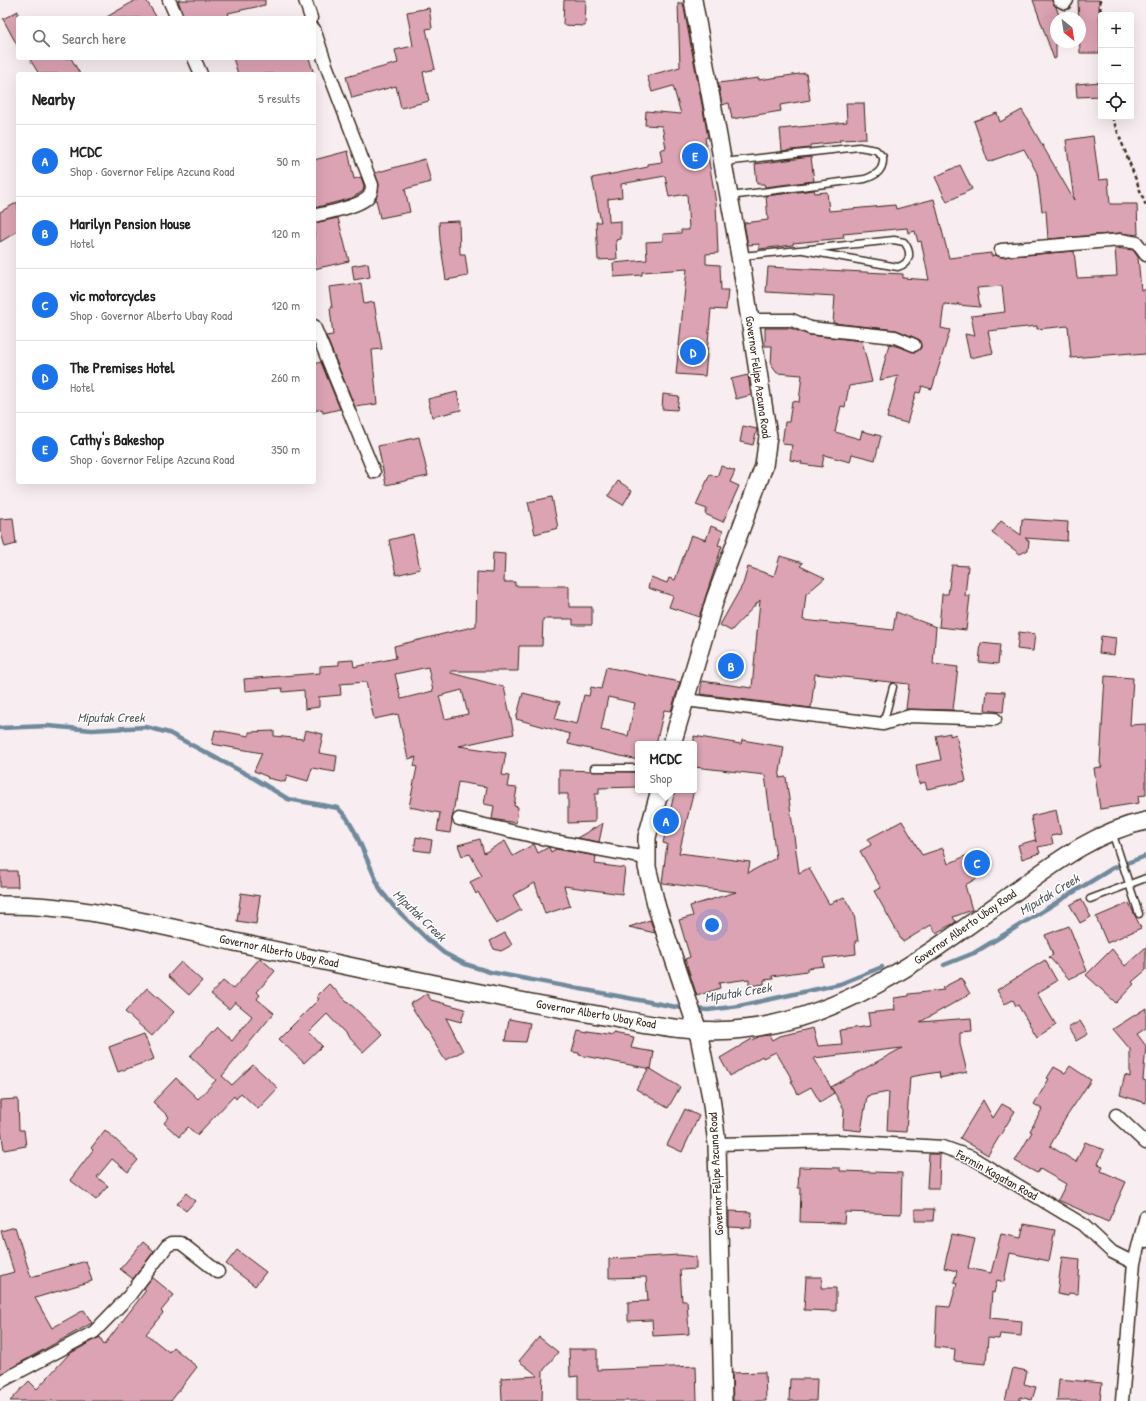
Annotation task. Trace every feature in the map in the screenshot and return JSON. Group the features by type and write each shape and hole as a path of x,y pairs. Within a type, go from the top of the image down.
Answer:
{"street":[{"path":"169,0 176,16"},
{"path":"305,0 310,16"},
{"name":"Governor Felipe Azcuna Road","path":"673,741 715,599 764,466 768,436 740,256 721,162 693,0"},
{"path":"1059,0 1064,3 1067,0"},
{"path":"316,35 372,184 372,191 367,198 359,203 316,215"},
{"path":"195,60 200,72"},
{"path":"1002,250 1121,240 1137,243 1146,255"},
{"path":"751,320 792,320 810,328 895,337 914,345"},
{"path":"316,331 374,472"},
{"path":"685,700 882,724 910,716 996,719"},
{"name":"Governor Felipe Azcuna Road","path":"659,793 647,837 647,867 657,908 698,1032 711,1097 717,1144 724,1401"},
{"path":"459,819 554,841 646,858"},
{"name":"Governor Alberto Ubay Road","path":"0,905 58,908 140,921 485,996 698,1032 745,1029 790,1020 850,998 927,956 1057,861 1099,836 1146,821"},
{"path":"1116,1114 1146,1143"},
{"name":"Fermin Kagatan Road","path":"717,1144 838,1141 943,1147 971,1157 1062,1211 1082,1224 1112,1252 1134,1263"},
{"path":"1122,1401 1134,1263 1143,1242 1146,1216"},
{"path":"0,1382 94,1332 129,1296 168,1246 172,1243 181,1244 218,1272"}],"lane":[{"path":"721,162 859,147 876,150 883,157 884,165 882,170 865,179 728,196"},
{"path":"740,256 899,240 906,246 910,256 907,262 898,267 803,250"},
{"path":"882,724 893,687"},
{"path":"594,768 635,768"},
{"path":"1112,831 1139,914"},
{"path":"1090,899 1129,882 1146,878"}],"path":[{"path":"1100,0 1100,12"},
{"path":"1113,120 1146,206"}],"building":[{"path":"136,0 146,0 156,16 108,16"},
{"path":"178,0 265,0 265,5 228,13 229,16 183,16"},
{"path":"564,0 586,0 585,26 563,25"},
{"path":"1033,0 1052,0 1058,12 1050,12 1050,48"},
{"path":"1078,0 1099,0 1098,53 1080,53 1080,48 1086,48 1086,12 1078,12"},
{"path":"678,3 683,3 708,137 705,138 716,203 718,253 706,254 706,264 720,265 721,290 728,290 726,310 711,309 705,376 676,374 687,269 642,272 642,275 614,277 613,263 647,260 646,242 663,241 663,234 681,233 681,230 689,230 687,194 669,197 665,176 621,184 622,197 608,199 609,222 621,221 621,239 616,240 617,259 598,260 596,222 601,222 592,178 648,167 648,164 662,162 660,150 666,148 662,126 645,125 646,111 681,114 673,86 652,92 647,76 680,67"},
{"path":"429,8 432,28 426,29 435,69 423,72 429,101 401,108 396,86 352,98 346,77 398,63 395,50 413,46 407,12"},
{"path":"18,11 18,16 16,16 16,43 3,19"},
{"path":"1050,48 1056,48 1056,58 1054,59"},
{"path":"30,60 72,60 79,72 38,72"},
{"path":"234,60 310,60 313,72 237,72"},
{"path":"806,73 810,100 780,105 781,111 732,119 729,103 722,105 718,83 759,78 759,80"},
{"path":"1098,82 1098,96 1077,97 1076,84"},
{"path":"846,103 864,103 866,139 839,140 840,142 810,145 810,148 782,151 780,129 847,122"},
{"path":"1022,110 1074,200 1066,140 1093,136 1099,180 1108,179 1110,204 1137,204 1138,235 1121,233 1048,239 1046,211 1042,211 1037,173 1024,149 988,162 974,121 997,113 1000,122"},
{"path":"348,151 354,179 361,177 364,186 363,191 352,198 316,207 316,159"},
{"path":"811,157 814,181 765,187 764,184 757,184 755,164"},
{"path":"425,159 431,182 405,189 410,212 380,218 376,199 379,185 375,173"},
{"path":"960,165 972,189 947,202 935,177"},
{"path":"814,190 815,193 827,192 829,211 895,205 896,209 934,199 949,258 991,253 991,256 996,255 1002,257 1074,251 1077,278 1117,276 1115,248 1133,250 1138,257 1141,290 1146,290 1146,354 1132,355 1132,353 1071,358 1068,326 1037,329 1037,326 988,331 993,353 970,358 965,334 975,336 971,316 1005,312 1002,286 977,288 980,307 958,305 958,303 957,305 944,304 941,328 950,330 932,389 922,386 920,393 916,392 907,423 887,418 898,376 880,380 889,344 915,352 921,348 920,340 896,330 833,323 835,296 766,292 768,267 903,274 903,278 929,280 921,241 918,242 915,231 908,233 907,228 843,234 844,238 793,243 793,245 759,249 759,244 748,245 744,223 768,220 766,196"},
{"path":"16,203 16,232 0,242 0,212"},
{"path":"338,218 349,261 316,269 316,223"},
{"path":"459,221 460,254 465,254 468,276 446,280 439,222"},
{"path":"368,263 370,277 354,280 352,266"},
{"path":"361,283 364,304 374,302 382,349 372,350 377,404 355,407 326,336 333,335 330,308 332,308 329,287"},
{"path":"765,328 790,328 809,335 862,341 872,382 849,386 845,407 841,406 835,432 860,439 862,431 881,436 875,460 852,454 850,462 824,455 822,467 801,464 802,462 790,460 792,445 782,444 785,422 789,422 792,401 799,402 802,375 777,373 771,365 772,346 765,346"},
{"path":"321,362 340,409 323,413 322,409 316,410 316,363"},
{"path":"748,375 751,395 736,399 731,379"},
{"path":"457,392 461,410 432,417 428,399"},
{"path":"663,394 679,396 677,410 662,409"},
{"path":"743,426 757,429 753,445 740,442"},
{"path":"419,437 428,476 386,485 378,446"},
{"path":"721,466 735,471 730,482 739,486 723,522 705,514 707,509 696,505 710,474 717,477"},
{"path":"618,481 632,490 623,505 608,496"},
{"path":"552,497 558,528 535,534 528,502"},
{"path":"13,518 16,544 5,547 0,529 0,519"},
{"path":"1022,519 1068,522 1067,541 1025,538 1029,541 1028,550 1020,554 992,533 1001,521 1021,535"},
{"path":"711,526 723,531 718,545 722,546 699,617 669,607 673,596 648,588 651,577 667,583 669,578 675,580 691,535 706,540"},
{"path":"413,534 420,569 396,575 389,540"},
{"path":"493,553 505,554 504,582 515,582 515,586 569,586 569,607 592,607 592,625 573,625 573,619 543,619 542,646 519,646 518,671 451,671 451,673 504,687 514,734 459,746 506,753 502,775 509,776 507,787 517,788 514,806 518,807 516,823 492,819 494,806 484,804 487,787 458,782 450,833 437,831 440,813 409,807 417,767 414,766 416,757 408,759 398,714 374,719 366,682 340,684 341,695 319,697 319,707 305,709 304,690 283,692 282,688 245,691 244,679 320,673 320,666 339,665 339,661 353,660 354,667 396,658 394,646 476,626 477,572 492,573","holes":["428,667 433,691 401,699 395,674","462,690 468,714 445,719 439,696"]},
{"path":"780,556 803,563 800,566 825,578 806,594 803,620 893,630 896,612 936,627 933,664 958,667 953,710 906,709 909,684 815,674 811,708 700,694 702,681 752,688 760,600 731,631 720,625 743,584 748,567 774,576"},
{"path":"952,565 968,566 965,596 970,596 966,630 939,627 942,594 948,594"},
{"path":"1019,632 1035,634 1033,651 1017,649"},
{"path":"1101,636 1116,638 1114,655 1099,653"},
{"path":"981,643 1000,645 998,664 979,662"},
{"path":"606,667 680,682 671,711 664,710 657,741 635,741 635,759 568,744 570,734 516,719 523,693 560,702 555,719 577,724 584,695 589,696 591,687 601,689","holes":["608,697 635,703 628,736 601,730"]},
{"path":"1105,676 1133,678 1130,725 1146,724 1146,795 1138,796 1139,803 1100,809 1094,768 1102,767 1100,763"},
{"path":"987,691 1005,692 1003,712 985,710"},
{"path":"215,730 249,736 249,732 274,731 274,736 303,739 305,730 323,734 319,753 337,756 335,772 312,768 308,781 287,775 285,782 267,778 268,777 254,771 262,753 212,744"},
{"path":"950,733 950,736 956,734 966,781 927,789 925,782 919,784 916,765 941,760 936,736"},
{"path":"694,736 741,744 742,740 784,747 779,778 786,777 799,873 809,868 829,904 844,897 854,914 858,941 855,941 856,954 823,958 824,966 807,968 807,971 772,976 773,979 764,980 764,984 749,986 749,979 719,983 720,988 697,996 685,959 690,957 679,920 693,916 690,906 736,892 662,883 667,844 663,843 674,793 693,793 679,853 750,862 748,873 776,858 765,775 697,767 697,741 694,741"},
{"path":"559,770 635,772 635,787 599,788 599,794 595,794 595,822 568,823 568,794 559,794"},
{"path":"1056,810 1061,834 1051,836 1053,844 1038,847 1040,853 1022,859 1018,845 1035,840 1036,842 1031,816"},
{"path":"902,821 922,855 943,848 948,864 976,851 990,871 965,885 972,910 953,917 956,922 936,933 931,925 903,942 874,891 881,888 860,851 871,845 868,839"},
{"path":"603,823 599,842 577,838"},
{"path":"416,837 432,840 430,852 414,850"},
{"path":"480,839 484,853 505,841 513,856 534,844 538,853 549,847 551,852 556,849 596,856 595,864 625,868 622,894 564,886 570,906 545,914 535,883 513,895 521,910 496,924 478,892 476,894 470,882 482,876 470,854 462,856 458,845"},
{"path":"0,871 17,871 18,887 0,887"},
{"path":"241,893 260,896 256,924 237,921"},
{"path":"1081,899 1091,917 1080,923 1070,905"},
{"path":"1129,903 1141,928 1107,943 1096,917"},
{"path":"650,920 655,933 629,927"},
{"path":"1069,926 1087,971 1069,979 1049,957 1053,955 1045,935"},
{"path":"505,933 512,945 501,951 494,949 490,941"},
{"path":"1146,947 1146,970 1132,982 1134,984 1116,1003 1086,975 1112,949 1125,966"},
{"path":"260,958 275,971 257,992 260,995 257,999 274,1013 222,1076 232,1085 253,1065 278,1088 258,1109 241,1093 236,1099 234,1096 197,1135 188,1127 179,1137 164,1123 169,1117 153,1102 176,1078 198,1099 216,1080 190,1056 217,1027 232,1041 252,1016 235,1002 229,1009 211,994 223,981 233,989"},
{"path":"1045,960 1057,981 1037,993 1056,1025 1037,1037 1018,1005 1016,1006 1013,1000 1005,1004 997,990"},
{"path":"181,962 202,981 189,995 168,976"},
{"path":"961,978 970,994 920,1022 971,1018 972,1031 960,1032 960,1044 967,1072 940,1078 939,1072 910,1077 906,1132 887,1131 889,1092 867,1096 861,1131 843,1129 844,1109 831,1087 902,1048 814,1058 834,1093 820,1102 811,1087 798,1094 791,1081 793,1081 776,1052 763,1058 762,1056 730,1076 720,1058 752,1039 753,1040 760,1036 770,1035 773,1040 780,1036 813,1028 818,1046 842,1044 840,1030 870,1026 868,1013 895,1010 894,998 909,996 909,994 944,990 942,988"},
{"path":"329,984 382,1034 363,1052 327,1014 309,1032 322,1046 304,1063 279,1039 319,999 316,997"},
{"path":"147,988 174,1012 152,1036 125,1012"},
{"path":"427,994 431,1000 465,1009 461,1022 446,1018 463,1051 445,1060 410,1004"},
{"path":"1146,1008 1146,1028 1137,1034 1146,1046 1143,1080 1146,1081 1146,1103 1120,1095 1125,1075 1130,1077 1130,1049 1113,1029"},
{"path":"509,1019 530,1023 526,1042 505,1041"},
{"path":"1080,1021 1088,1034 1076,1041 1068,1028"},
{"path":"578,1031 613,1035 613,1033 634,1037 631,1048 654,1052 651,1069 579,1055 579,1053 572,1052"},
{"path":"144,1034 154,1059 118,1072 109,1047"},
{"path":"1070,1066 1091,1080 1065,1119 1050,1146 1076,1162 1085,1142 1104,1150 1098,1164 1103,1166 1101,1171 1126,1182 1108,1222 1058,1200 1066,1184 1040,1169 1037,1173 1015,1161 1032,1132 1030,1131 1042,1109 1034,1104 1049,1079 1047,1078 1054,1067 1065,1073"},
{"path":"649,1068 680,1087 668,1108 636,1089"},
{"path":"18,1099 19,1130 24,1130 26,1146 4,1150 0,1123 0,1100"},
{"path":"983,1100 993,1118 1002,1104 1015,1111 988,1155 960,1138"},
{"path":"685,1109 699,1116 682,1152 667,1145"},
{"path":"105,1130 138,1160 128,1172 112,1159 97,1177 108,1186 96,1200 70,1180 93,1150 91,1148"},
{"path":"929,1154 940,1154 939,1188 927,1188"},
{"path":"799,1167 840,1168 840,1171 902,1173 901,1214 845,1212 844,1223 800,1222 801,1188 798,1188"},
{"path":"186,1193 195,1201 186,1211 177,1204"},
{"path":"915,1209 934,1209 933,1221 915,1221"},
{"path":"729,1211 752,1212 751,1228 729,1227"},
{"path":"1024,1224 1055,1230 1049,1261 1010,1253 1004,1282 997,1280 994,1293 992,1292 990,1318 1022,1321 1021,1336 1000,1334 999,1339 988,1338 986,1364 954,1361 955,1349 935,1347 937,1306 950,1307 957,1283 954,1282 957,1271 944,1268 952,1234 975,1239 968,1268 991,1273 1001,1234 1021,1238"},
{"path":"15,1227 31,1277 86,1261 92,1281 35,1298 52,1328 84,1310 92,1323 0,1374 0,1276 14,1272 1,1231"},
{"path":"143,1242 154,1251 133,1279 120,1269"},
{"path":"237,1250 266,1272 255,1286 226,1264"},
{"path":"679,1255 696,1257 696,1269 680,1270 682,1301 687,1301 689,1334 653,1336 652,1320 628,1321 628,1302 648,1301 646,1277 609,1278 609,1259"},
{"path":"1062,1257 1080,1259 1078,1294 1069,1293 1068,1296 1057,1294"},
{"path":"152,1277 174,1295 161,1311 163,1313 146,1334 169,1352 173,1347 197,1367 171,1401 10,1401 29,1381 37,1389 69,1354 100,1337 104,1345 144,1293 146,1290 144,1288"},
{"path":"806,1277 822,1277 821,1288 836,1288 836,1311 804,1310"},
{"path":"539,1337 558,1352 543,1371 542,1401 502,1401 501,1378 538,1376 519,1361"},
{"path":"569,1349 597,1349 597,1370 696,1366 697,1401 578,1401 578,1376 570,1377"},
{"path":"1013,1368 1027,1371 1024,1384 1036,1387 1032,1400 1020,1397 1020,1401 1005,1401"},
{"path":"765,1372 766,1401 733,1401 732,1373"},
{"path":"790,1379 817,1379 816,1401 789,1401"},
{"path":"1059,1379 1102,1383 1100,1401 1057,1401"}],"waterway":[{"name":"Miputak Creek","path":"0,728 48,726 92,730 146,727 169,733 250,776 288,799 338,808 347,818 355,832 381,891 395,908 444,953 465,964 490,972 687,1009"},
{"name":"Miputak Creek","path":"944,965 974,953 1113,868 1146,856"},
{"name":"Miputak Creek","path":"694,1009 708,1010 739,1006 840,984 882,967"}],"place":[{"name":"Cathy's Bakeshop","path":"695,156"},
{"name":"The Premises Hotel","path":"693,352"},
{"name":"Marilyn Pension House","path":"731,666"},
{"name":"MCDC","path":"666,821"},
{"name":"vic motorcycles","path":"977,863"}]}
